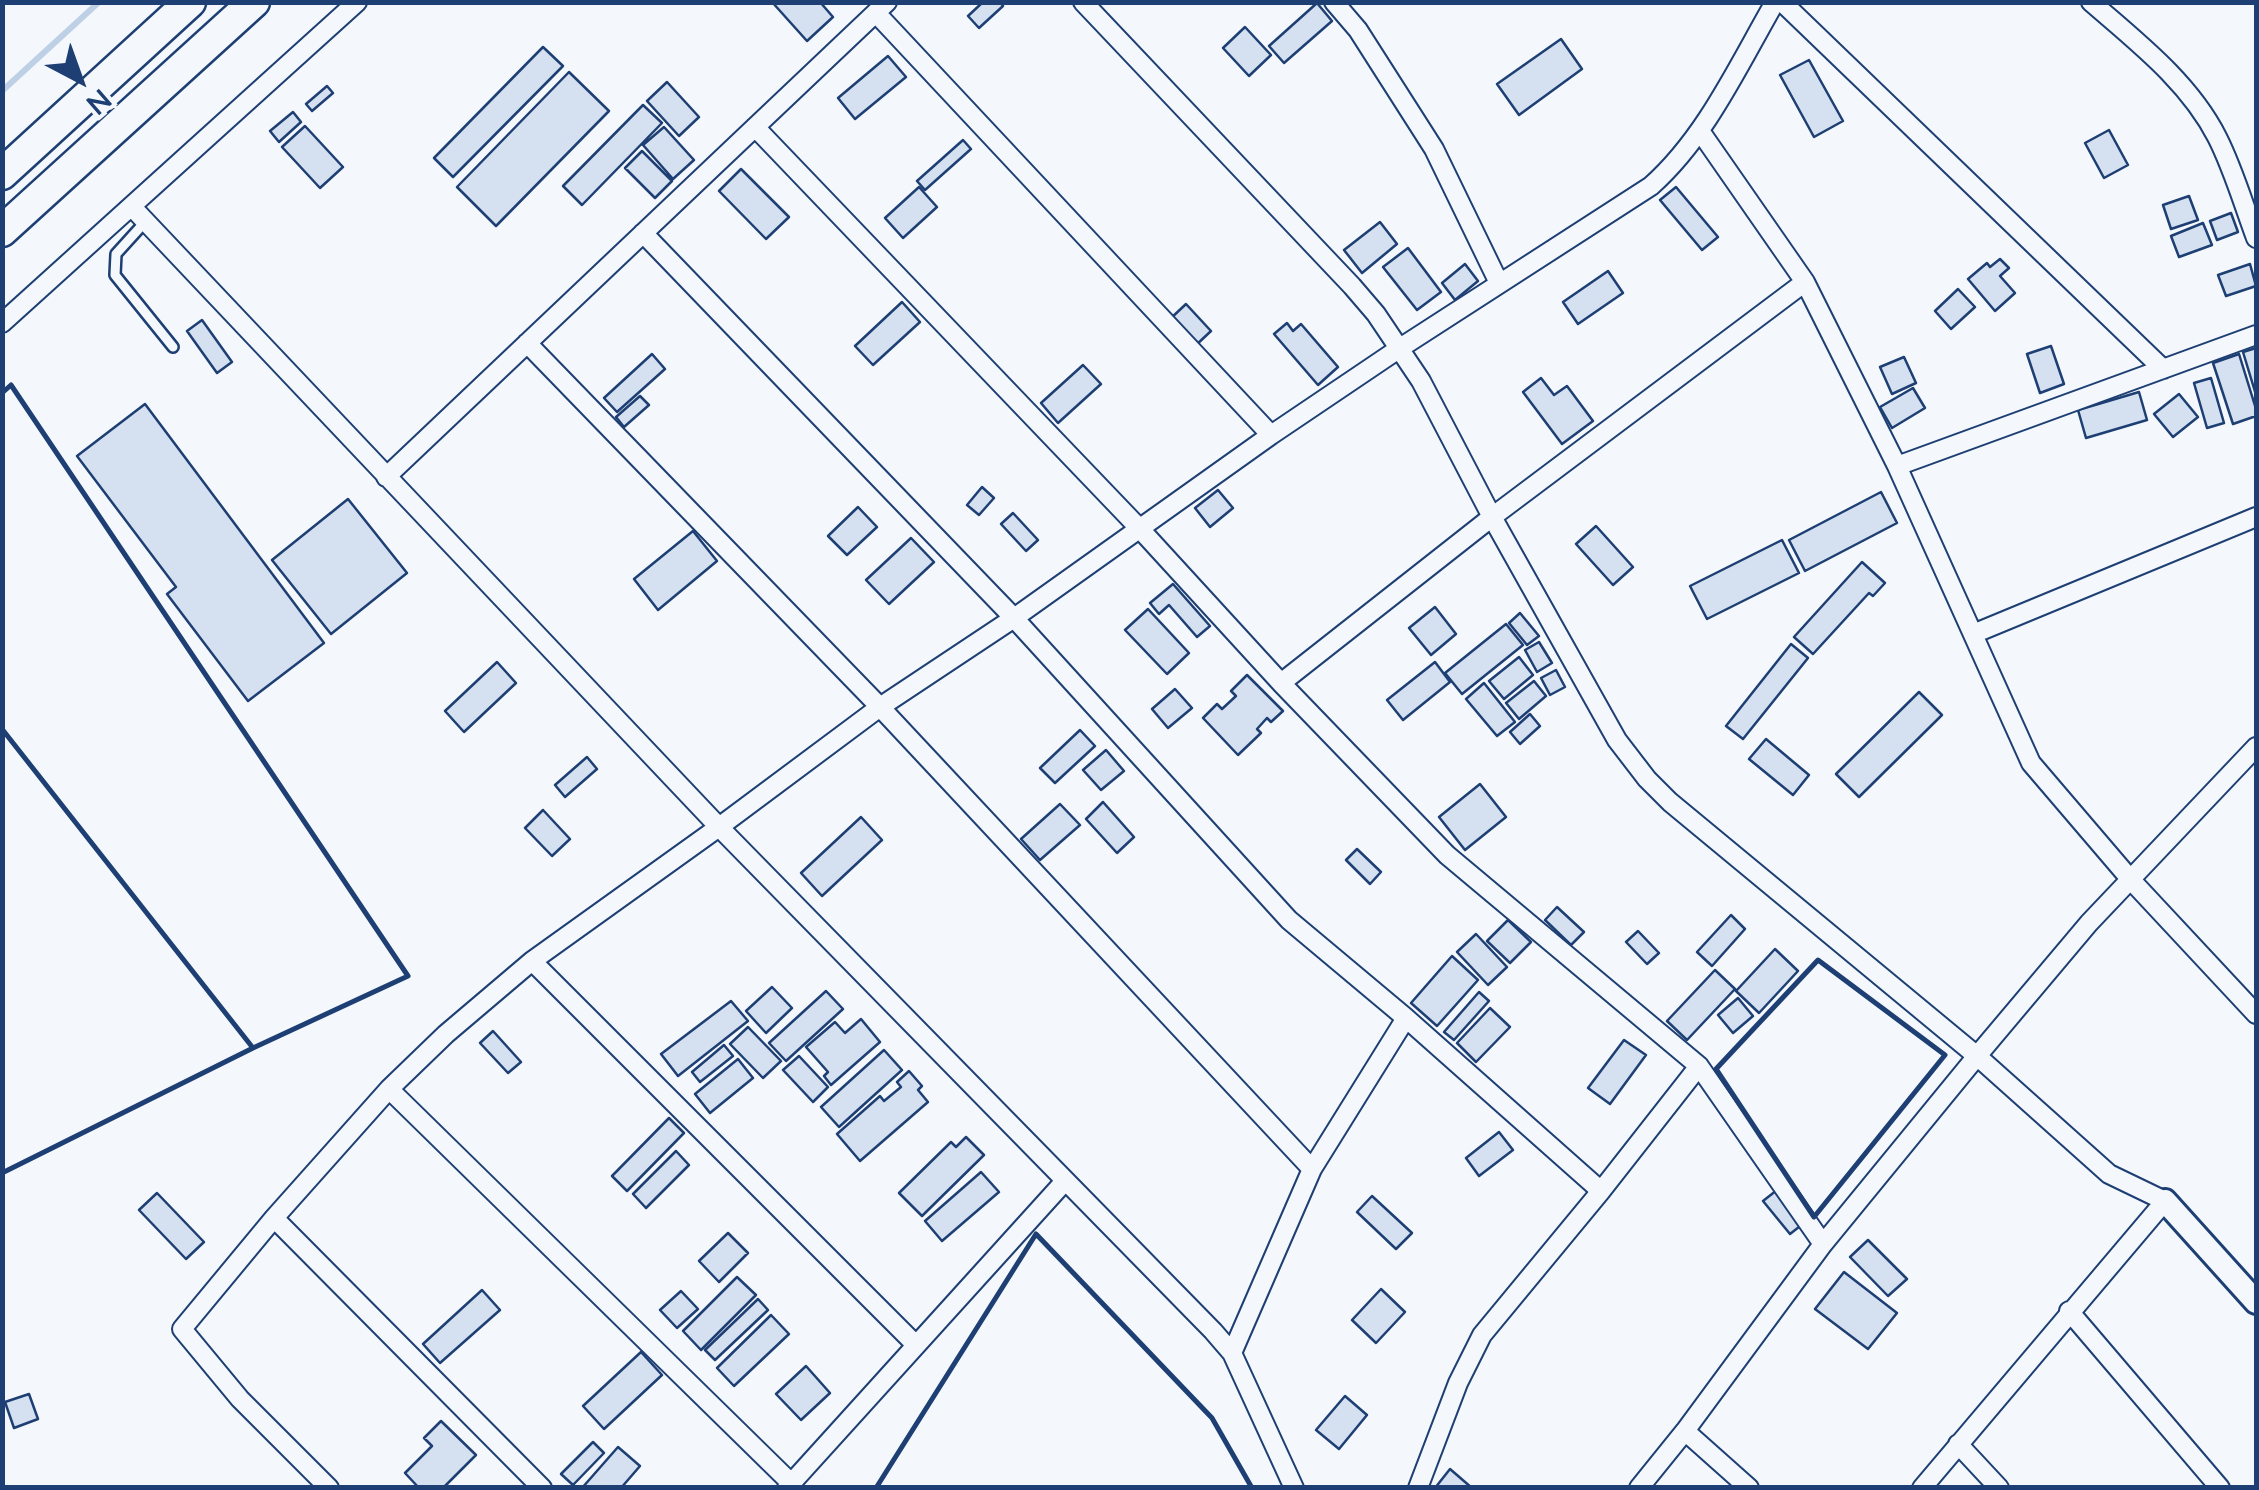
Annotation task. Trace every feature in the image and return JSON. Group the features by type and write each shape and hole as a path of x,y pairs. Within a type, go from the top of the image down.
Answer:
{"highway":[{"path":"2,174 190,2"},
{"path":"2,231 254,2"}],"street":[{"path":"2,323 357,2"},
{"path":"1083,2 1376,314 1421,381 1617,740 1647,779 1978,1056 2109,1174 2164,1201 2256,1302"},
{"path":"1334,2 1358,30 1434,150 1499,284"},
{"path":"328,1488 240,1400 182,1329 274,1218 390,1089 446,1034 532,961 880,707 1014,618 1272,434 1650,186 1674,166 1700,131 1778,2 2163,369"},
{"path":"2091,2 2154,57 2196,105 2218,137 2256,238"},
{"path":"386,477 882,8 1272,434"},
{"path":"755,128 1140,528 1281,684 1446,855 1698,1066 1823,1244"},
{"path":"1700,131 1805,282 1897,466 2031,763 2256,1014"},
{"path":"132,207 719,827 1213,1331 1232,1353 1294,1488"},
{"path":"643,233 1014,618 1289,920 1601,1191"},
{"path":"1281,684 1492,517 1805,282"},
{"path":"1897,466 2256,335"},
{"path":"526,343 880,707 1312,1169"},
{"path":"1973,634 2256,517"},
{"path":"1639,1488 1823,1244 1978,1056 2089,923 2256,747"},
{"path":"532,961 916,1345"},
{"path":"1232,1353 1312,1169 1406,1018"},
{"path":"1418,1488 1458,1383 1482,1334 1698,1066"},
{"path":"390,1089 789,1485 1065,1181"},
{"path":"1922,1488 2164,1201"},
{"path":"274,1218 542,1488"},
{"path":"2069,1311 2220,1488"},
{"path":"1685,1431 1748,1488"},
{"path":"1958,1444 1998,1488"}],"lane":[{"path":"146,222 116,254 115,275 173,348"}],"building":[{"path":"772,2 820,2 833,17 807,41"},
{"path":"983,2 1000,2 1003,6 979,28 968,16"},
{"path":"1317,3 1332,21 1284,63 1269,46"},
{"path":"1245,27 1271,55 1249,76 1223,48"},
{"path":"1561,39 1582,69 1519,115 1497,84"},
{"path":"543,47 563,66 453,177 434,158"},
{"path":"888,56 906,77 855,119 838,98"},
{"path":"1809,60 1843,121 1814,137 1780,75"},
{"path":"569,72 609,111 496,226 457,187"},
{"path":"667,82 699,117 679,136 647,101"},
{"path":"327,86 333,93 312,111 306,104"},
{"path":"643,105 662,123 582,205 563,186"},
{"path":"293,112 301,122 279,142 270,131"},
{"path":"305,126 343,167 320,188 282,147"},
{"path":"664,127 694,160 673,179 643,145"},
{"path":"2109,130 2128,165 2104,178 2085,143"},
{"path":"963,140 971,149 925,190 917,181"},
{"path":"642,151 672,181 655,198 625,168"},
{"path":"741,169 789,217 766,239 719,191"},
{"path":"919,187 937,207 903,238 885,218"},
{"path":"1676,187 1718,237 1702,250 1660,200"},
{"path":"2189,196 2198,220 2171,229 2163,205"},
{"path":"2231,213 2238,232 2217,240 2210,221"},
{"path":"1380,222 1397,244 1362,273 1344,250"},
{"path":"2203,223 2212,245 2179,257 2171,236"},
{"path":"1408,248 1441,292 1417,310 1383,267"},
{"path":"2000,259 2009,268 2000,276 2015,293 1995,311 1968,279 1987,263 1990,267"},
{"path":"1465,264 1478,281 1455,300 1442,283"},
{"path":"2250,264 2256,286 2226,296 2218,275"},
{"path":"1608,271 1623,293 1578,324 1563,302"},
{"path":"1958,289 1975,307 1951,329 1935,311"},
{"path":"902,302 920,322 873,365 855,346"},
{"path":"1186,304 1211,331 1194,347 1169,320"},
{"path":"202,320 232,362 217,373 187,331"},
{"path":"1287,323 1293,331 1301,324 1338,367 1318,385 1274,334"},
{"path":"2051,346 2064,384 2040,393 2027,354"},
{"path":"2256,348 2256,395 2243,352"},
{"path":"652,354 665,369 617,412 604,398"},
{"path":"2239,354 2256,416 2233,424 2213,363"},
{"path":"1904,357 1916,383 1892,394 1880,367"},
{"path":"1083,365 1101,384 1058,423 1041,403"},
{"path":"1541,378 1554,395 1567,386 1593,421 1562,444 1523,392"},
{"path":"2211,378 2224,423 2207,428 2194,383"},
{"path":"1913,388 1925,408 1892,428 1880,407"},
{"path":"2139,392 2147,420 2086,438 2078,410"},
{"path":"2179,394 2198,417 2173,437 2154,414"},
{"path":"640,396 649,405 624,427 616,417"},
{"path":"145,404 324,643 248,701 167,594 176,587 77,456"},
{"path":"982,487 994,498 979,515 967,505"},
{"path":"1218,490 1233,508 1210,527 1195,508"},
{"path":"1881,492 1897,523 1805,571 1789,540"},
{"path":"348,499 407,573 331,634 272,560"},
{"path":"858,507 877,527 847,555 828,536"},
{"path":"1013,513 1038,540 1026,551 1001,524"},
{"path":"1596,526 1633,567 1613,585 1576,544"},
{"path":"693,531 717,561 658,610 634,579"},
{"path":"911,538 934,562 889,604 866,580"},
{"path":"1782,540 1799,573 1707,619 1690,586"},
{"path":"1862,562 1885,583 1873,596 1869,593 1813,654 1794,637"},
{"path":"1173,584 1210,626 1197,637 1169,605 1159,614 1150,603"},
{"path":"1435,607 1456,634 1431,655 1409,628"},
{"path":"1148,609 1189,653 1167,674 1125,630"},
{"path":"1520,613 1539,636 1527,645 1509,623"},
{"path":"1506,624 1523,645 1462,694 1445,673"},
{"path":"1539,642 1552,663 1537,672 1525,650"},
{"path":"1791,644 1808,658 1743,739 1726,726"},
{"path":"1519,657 1533,675 1504,699 1489,681"},
{"path":"497,662 516,683 464,732 445,711"},
{"path":"1435,662 1450,682 1403,720 1387,700"},
{"path":"1556,670 1565,687 1550,695 1541,678"},
{"path":"1247,675 1283,711 1271,722 1267,718 1257,729 1261,733 1238,755 1203,718 1217,704 1222,709 1236,696 1231,691"},
{"path":"1534,681 1546,696 1519,719 1506,703"},
{"path":"1484,683 1515,722 1497,736 1466,699"},
{"path":"1175,689 1192,708 1168,728 1152,709"},
{"path":"1919,692 1942,715 1859,797 1836,774"},
{"path":"1530,714 1540,726 1520,744 1510,732"},
{"path":"1080,730 1095,746 1055,783 1040,768"},
{"path":"1766,739 1809,775 1793,795 1749,759"},
{"path":"1106,750 1124,771 1101,790 1083,770"},
{"path":"587,757 597,769 565,797 555,785"},
{"path":"1480,784 1506,817 1465,850 1439,817"},
{"path":"1103,802 1134,837 1117,853 1086,819"},
{"path":"1060,804 1080,825 1040,860 1021,839"},
{"path":"543,810 570,839 552,856 525,828"},
{"path":"861,817 882,840 822,896 801,873"},
{"path":"1357,849 1381,872 1370,884 1346,860"},
{"path":"1557,907 1584,932 1571,945 1545,920"},
{"path":"1731,915 1745,929 1712,966 1697,952"},
{"path":"1508,920 1531,942 1510,963 1487,941"},
{"path":"1638,931 1659,953 1647,964 1626,942"},
{"path":"1476,934 1507,967 1488,985 1457,952"},
{"path":"1775,949 1798,971 1759,1013 1736,991"},
{"path":"1452,956 1478,980 1437,1026 1411,1003"},
{"path":"1715,970 1735,989 1687,1040 1667,1021"},
{"path":"772,987 792,1008 766,1033 746,1011"},
{"path":"826,991 843,1009 786,1061 769,1043"},
{"path":"1479,992 1489,1001 1454,1040 1444,1032"},
{"path":"1738,998 1753,1016 1733,1033 1718,1015"},
{"path":"731,1001 748,1021 678,1076 661,1054"},
{"path":"1490,1008 1510,1027 1476,1062 1457,1043"},
{"path":"861,1019 880,1042 831,1085 824,1076 828,1072 806,1047 835,1022 845,1033"},
{"path":"748,1027 781,1061 763,1078 730,1044"},
{"path":"493,1031 521,1062 508,1073 480,1043"},
{"path":"1624,1040 1646,1055 1610,1104 1588,1088"},
{"path":"724,1045 733,1056 700,1082 692,1072"},
{"path":"884,1050 902,1070 839,1127 821,1107"},
{"path":"799,1056 828,1087 813,1102 783,1070"},
{"path":"738,1059 753,1078 710,1113 695,1094"},
{"path":"909,1071 922,1086 918,1090 928,1102 860,1161 837,1134 880,1096 884,1101 901,1087 897,1082"},
{"path":"669,1118 684,1133 627,1191 612,1176"},
{"path":"1499,1132 1513,1150 1479,1176 1466,1158"},
{"path":"966,1137 984,1155 922,1216 899,1193 951,1142 956,1147"},
{"path":"676,1151 689,1165 646,1208 633,1194"},
{"path":"981,1172 999,1192 942,1241 925,1221"},
{"path":"1777,1190 1804,1223 1790,1234 1763,1201"},
{"path":"157,1193 204,1242 186,1259 139,1210"},
{"path":"1372,1196 1412,1233 1396,1249 1357,1212"},
{"path":"728,1233 748,1253 719,1282 699,1261"},
{"path":"1868,1240 1907,1279 1888,1296 1850,1257"},
{"path":"1844,1272 1897,1313 1868,1349 1815,1309"},
{"path":"737,1277 756,1295 701,1350 683,1331"},
{"path":"1381,1289 1405,1312 1376,1343 1352,1320"},
{"path":"482,1290 500,1310 440,1363 423,1344"},
{"path":"681,1291 698,1309 677,1328 660,1310"},
{"path":"758,1299 768,1310 715,1360 705,1350"},
{"path":"771,1315 789,1334 734,1386 717,1368"},
{"path":"641,1352 662,1375 604,1429 583,1406"},
{"path":"806,1366 830,1393 801,1420 776,1394"},
{"path":"29,1394 38,1419 14,1428 5,1402"},
{"path":"1345,1396 1367,1415 1339,1449 1316,1430"},
{"path":"441,1421 476,1455 443,1488 419,1488 405,1473 432,1446 424,1438"},
{"path":"593,1442 604,1453 573,1485 561,1474"},
{"path":"618,1447 640,1466 621,1488 582,1488"},
{"path":"1450,1469 1472,1488 1435,1488"}],"waterway":[{"path":"2,91 99,2"}],"wall":[{"path":"2,393 11,385 408,976 2,1173"},
{"path":"2,729 253,1048"},
{"path":"1818,960 1945,1055 1814,1217 1716,1069 1818,960"},
{"path":"876,1488 1036,1234 1212,1418 1252,1488"}]}
